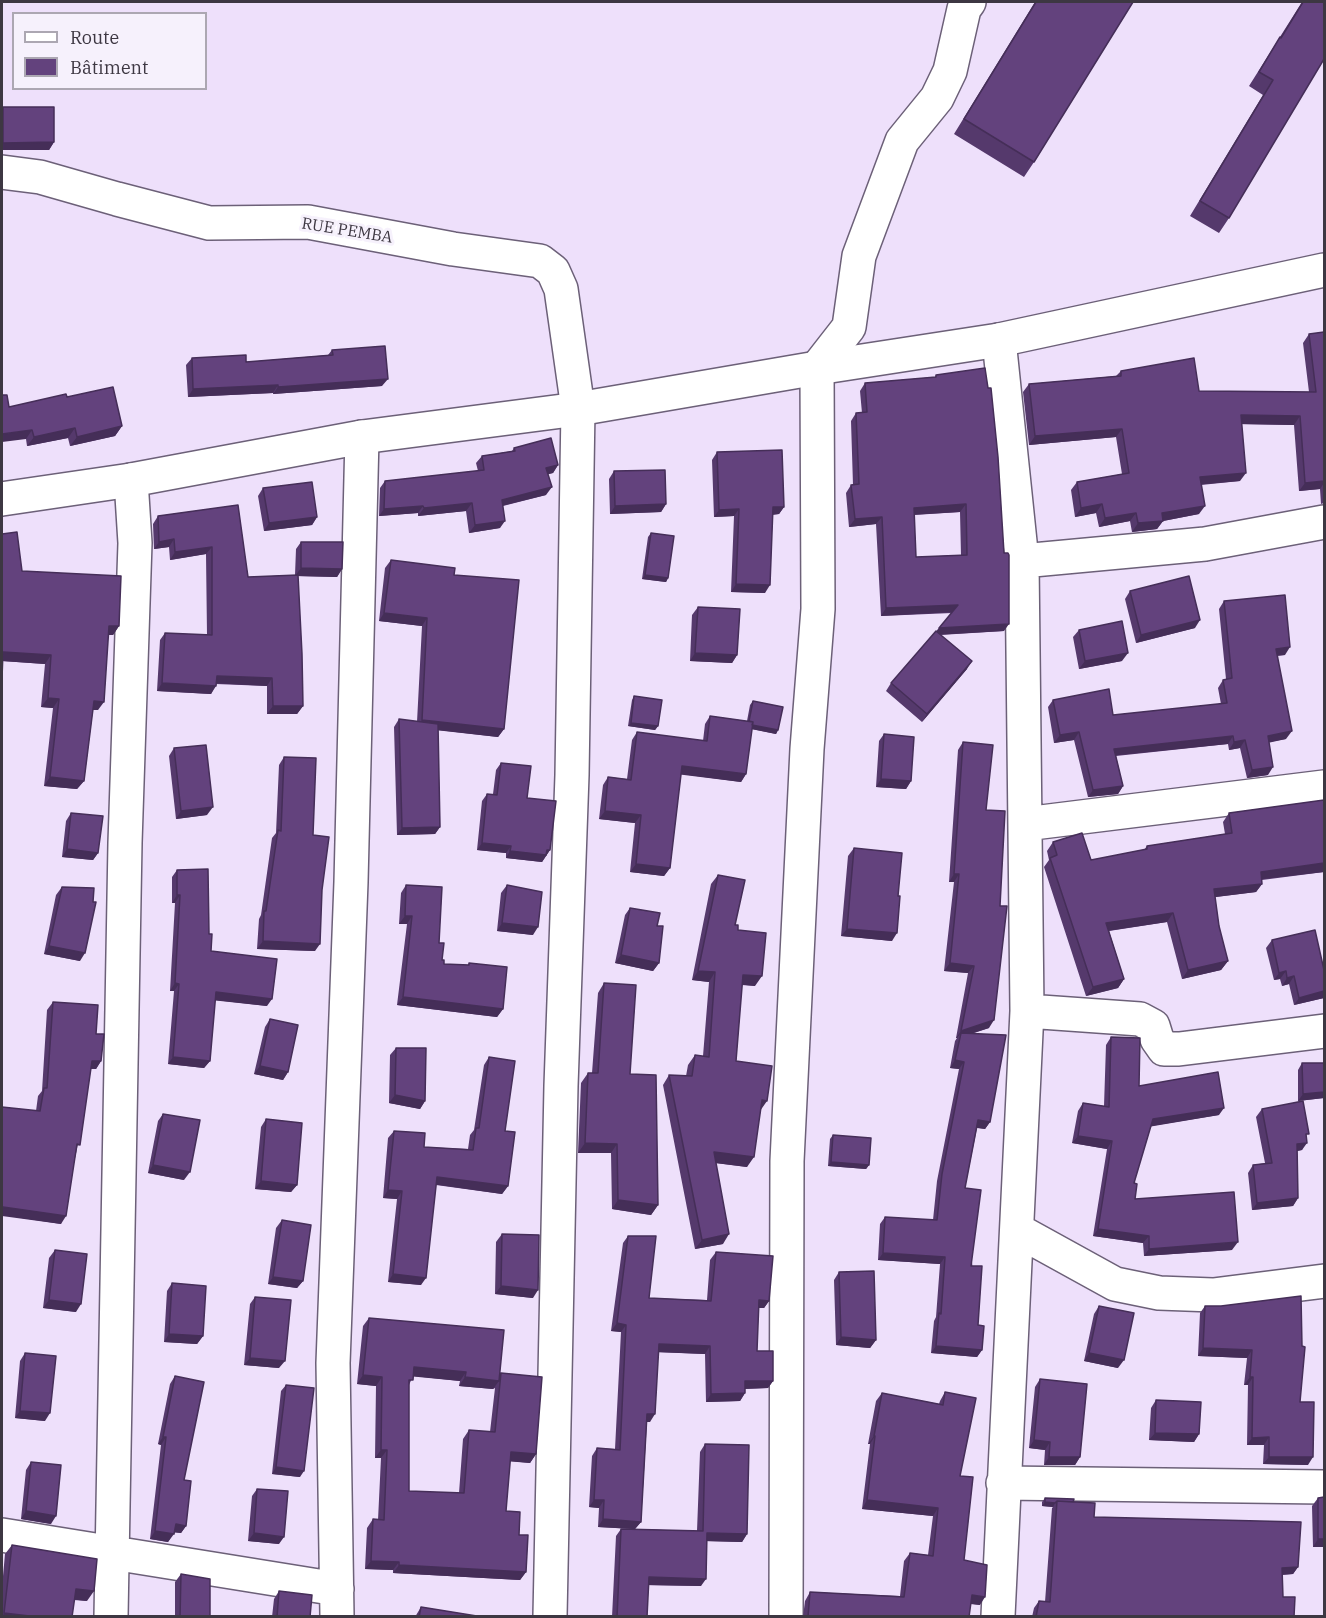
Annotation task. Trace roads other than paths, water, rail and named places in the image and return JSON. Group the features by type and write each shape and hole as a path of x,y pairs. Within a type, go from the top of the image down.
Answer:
{"main road":[{"path":"786,1617 787,1161 807,749 818,609 817,368 849,327 859,256 902,141 937,98 950,71 964,9 969,2"},
{"name":"RUE PEMBA","path":"2,172 40,177 209,223 308,222 453,249 540,261 553,271 561,289 578,409 572,775 561,1086 550,1617"},
{"path":"2,499 131,480 362,437 578,409 817,368 999,340 1324,270"},
{"path":"998,1617 1027,1011 1022,561 999,340"},
{"path":"2,1535 112,1552 337,1603 333,1363 351,882 362,437"},
{"path":"111,1617 125,843 135,543 131,480"},
{"path":"1022,561 1205,544 1324,522"},
{"path":"1025,824 1324,787"},
{"path":"1027,1011 1140,1019 1152,1026 1164,1049 1324,1031"},
{"path":"1017,1230 1115,1284 1159,1293 1213,1295 1324,1281"},
{"path":"1004,1483 1324,1487"}]}
